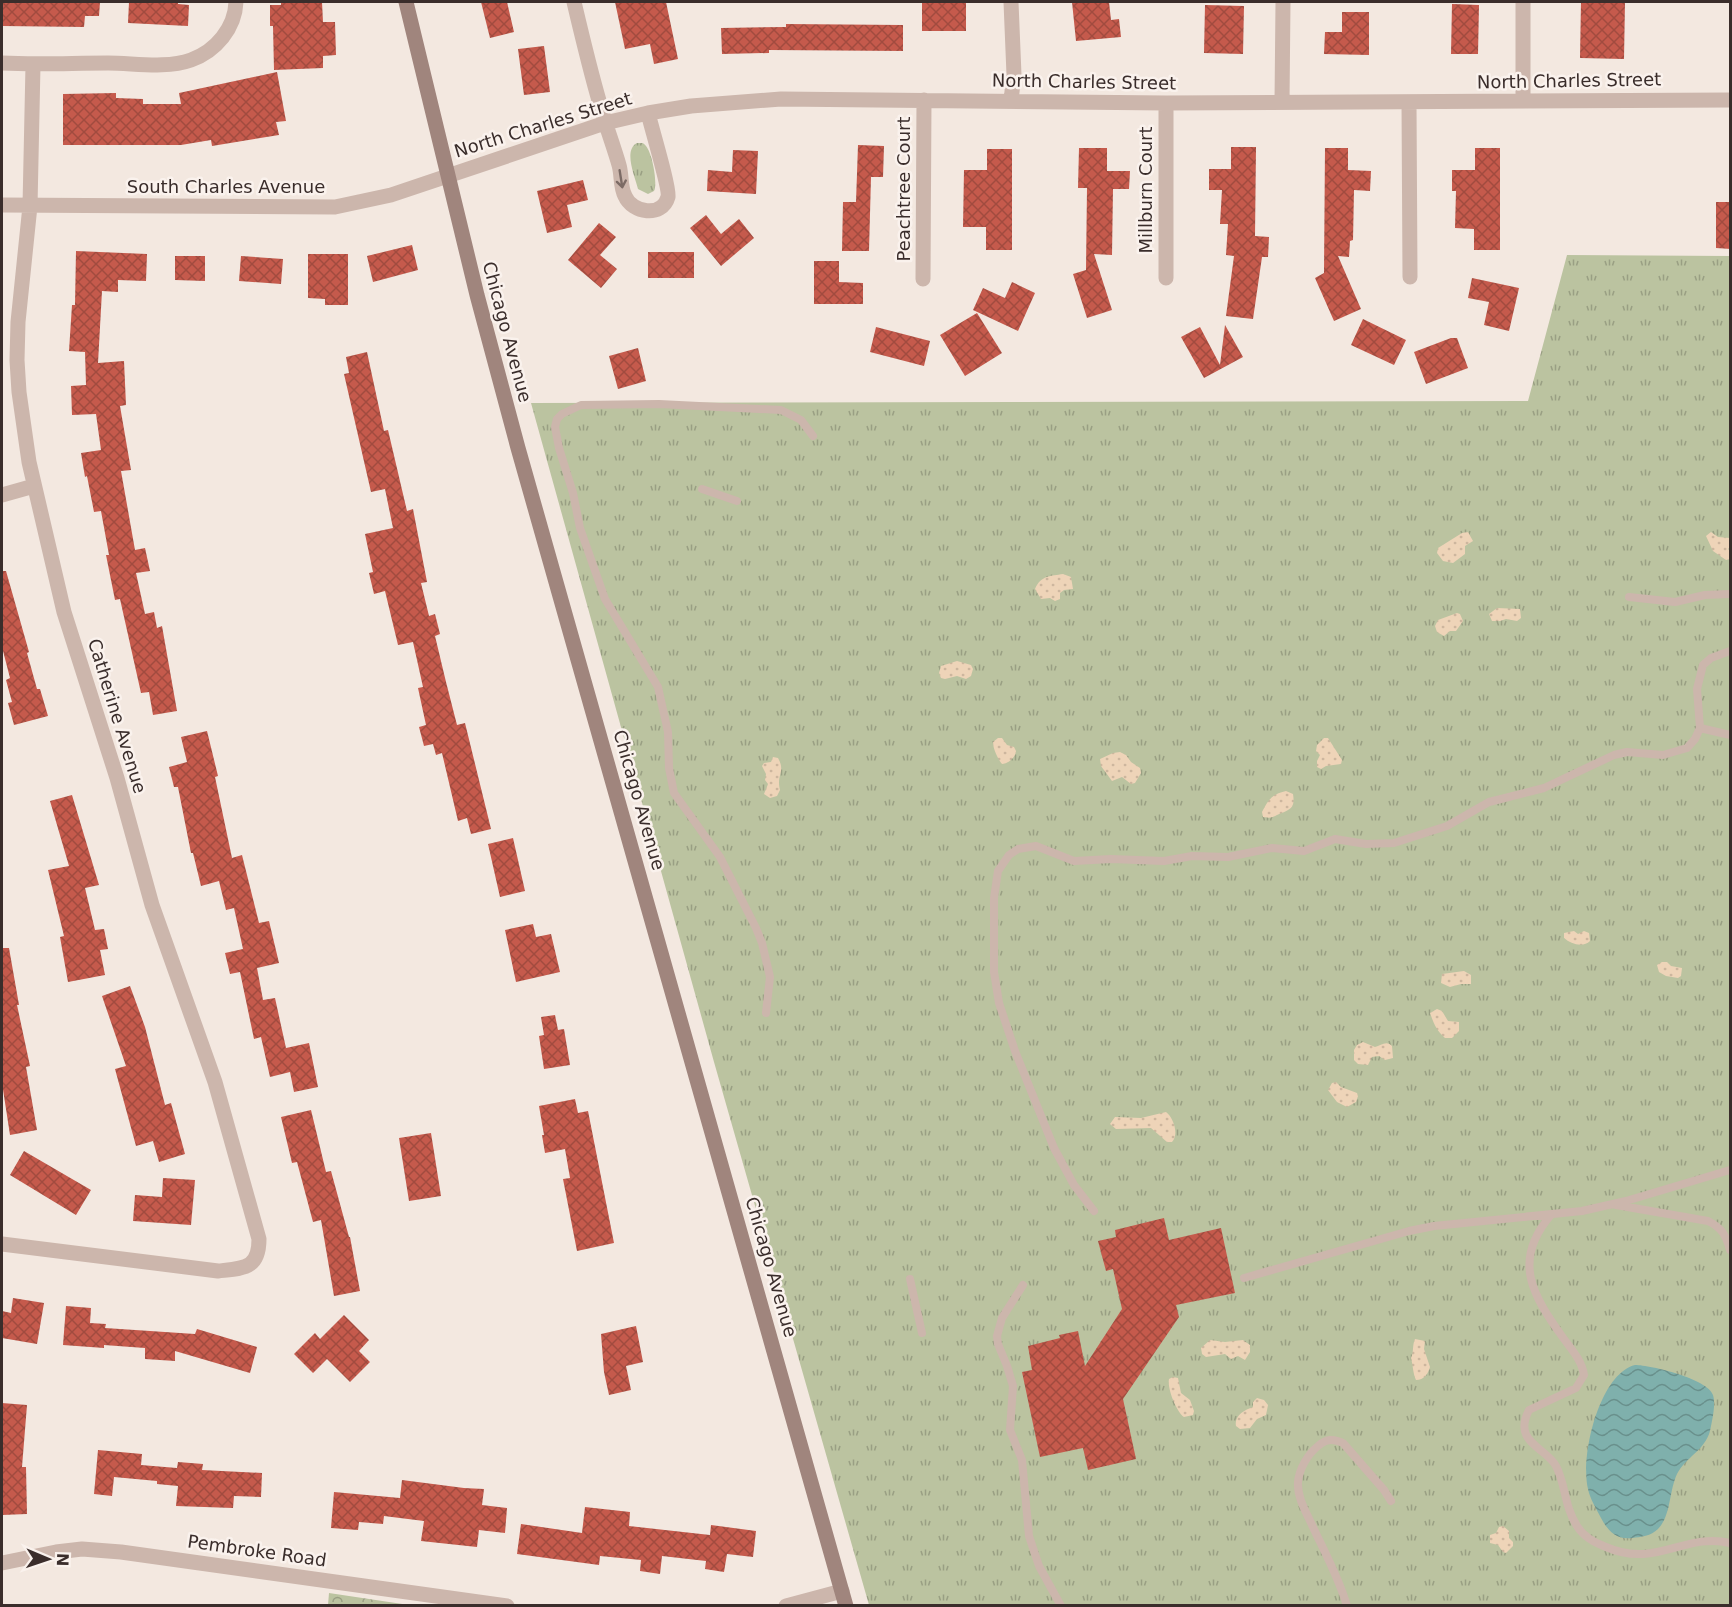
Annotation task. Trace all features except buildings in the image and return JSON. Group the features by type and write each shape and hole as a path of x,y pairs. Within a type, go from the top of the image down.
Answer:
{"main road":[{"name":"Chicago Avenue","path":"405,2 447,176 518,448 844,1598"}],"street":[{"path":"2,63 33,65 170,64 188,61 218,45 233,17 236,2"},
{"path":"574,2 625,197 642,211 652,211 663,206 668,196 667,183 648,113"},
{"path":"1011,2 1014,63 1011,100"},
{"path":"1282,102 1283,2"},
{"path":"1523,2 1523,101"},
{"name":"Catherine Avenue","path":"2,1244 218,1271 242,1268 254,1263 259,1252 259,1239 215,1082 152,905 117,778 64,612 34,486 19,392 17,360 18,322 30,206 33,65"},
{"name":"North Charles Street","path":"447,176 605,123 648,113 725,102 781,99 1409,103 1731,99"},
{"name":"Peachtree Court","path":"923,279 924,100"},
{"name":"Millburn Court","path":"1166,103 1166,278"},
{"path":"1409,103 1410,277"},
{"name":"South Charles Avenue","path":"2,206 334,207 391,195 447,176"},
{"path":"2,495 34,486"},
{"name":"Pembroke Road","path":"2,1563 82,1549 121,1552 507,1605"},
{"path":"786,1605 844,1598"}],"lane":[{"path":"766,1013 770,977 762,944 720,857 674,793 669,768 668,732 658,687 605,599 579,528 573,493 555,434 555,427 557,419 562,414 581,405 659,404 781,410 801,420 813,435"},
{"path":"702,489 737,501"},
{"path":"1629,597 1675,602 1705,595 1731,594"},
{"path":"1094,1211 1070,1179 1054,1148 1015,1051 999,1003 994,972 994,898 998,871 1009,855 1017,849 1036,846 1074,861 1111,859 1164,861 1192,856 1228,857 1272,848 1304,851 1335,839 1366,844 1394,843 1447,826 1489,802 1544,788 1614,755 1627,752 1663,755 1687,748 1695,739 1700,728 1697,689 1703,665 1711,658 1731,651"},
{"path":"1700,728 1731,735"},
{"path":"1244,1278 1426,1228 1551,1215 1611,1204 1731,1170"},
{"path":"1611,1204 1708,1221 1717,1225 1724,1232 1731,1250"},
{"path":"1551,1215 1535,1236 1528,1258 1528,1266 1547,1315 1579,1360 1584,1375 1576,1388 1530,1410 1525,1425 1530,1441 1556,1466 1567,1507 1578,1528 1600,1545 1629,1555 1650,1554 1708,1541 1731,1543"},
{"path":"910,1279 922,1333"},
{"path":"1023,1285 1002,1318 997,1336 1012,1386 1010,1430 1022,1460 1029,1536 1039,1566 1061,1605"},
{"path":"1347,1605 1304,1506 1298,1486 1299,1473 1320,1444 1332,1439 1338,1440 1377,1482 1391,1501"}],"green space":[{"path":"637,143 643,143 646,146 654,168 655,187 654,191 648,194 638,189 631,164 631,151"},
{"path":"1567,255 1730,256 1730,1605 869,1605 714,1062 531,403 1528,401"},
{"path":"329,1593 409,1605 328,1605"}],"sand":[{"path":"1468,532 1473,541 1465,546 1465,554 1453,563 1443,561 1437,553 1438,548 1462,533"},
{"path":"1711,532 1718,537 1730,538 1728,549 1730,559 1726,560 1713,551 1706,536"},
{"path":"1063,574 1071,577 1073,589 1064,590 1060,593 1060,599 1055,601 1050,598 1041,599 1035,589 1037,584 1047,577"},
{"path":"1497,608 1520,609 1521,618 1517,621 1506,619 1492,621 1489,614"},
{"path":"1457,613 1463,621 1456,631 1450,631 1444,636 1437,632 1435,626 1438,620"},
{"path":"957,661 971,665 973,669 971,676 966,679 957,676 941,678 939,673 941,666"},
{"path":"1002,738 1016,751 1013,758 1004,764 1000,762 994,748 993,742"},
{"path":"1324,738 1328,738 1342,760 1341,764 1321,769 1317,767 1320,755 1316,751 1317,745"},
{"path":"1120,752 1140,768 1141,773 1135,783 1131,784 1122,777 1112,781 1101,766 1100,759"},
{"path":"773,757 778,758 781,767 780,790 777,796 770,798 764,794 768,784 762,766 764,763 771,762"},
{"path":"1286,791 1293,794 1294,801 1290,808 1273,817 1263,817 1262,812 1269,801 1277,794"},
{"path":"1574,931 1578,934 1584,931 1589,933 1590,941 1577,944 1564,938 1564,933"},
{"path":"1662,962 1682,968 1681,976 1678,978 1666,976 1659,972 1657,965"},
{"path":"1464,971 1471,975 1471,984 1450,987 1441,983 1442,974"},
{"path":"1437,1009 1442,1011 1448,1021 1459,1022 1459,1031 1452,1038 1445,1038 1436,1027 1430,1013"},
{"path":"1363,1042 1375,1047 1390,1044 1393,1058 1385,1060 1379,1056 1372,1057 1368,1065 1358,1064 1354,1060 1354,1050"},
{"path":"1336,1082 1341,1087 1357,1093 1356,1102 1347,1107 1337,1102 1328,1090 1332,1083"},
{"path":"1166,1112 1175,1127 1172,1142 1167,1142 1151,1128 1116,1129 1110,1124 1115,1117 1141,1118"},
{"path":"1415,1339 1425,1341 1424,1349 1430,1367 1425,1376 1416,1380 1411,1358"},
{"path":"1210,1340 1225,1342 1243,1340 1250,1345 1250,1352 1245,1360 1238,1356 1231,1359 1225,1354 1206,1357 1202,1354 1201,1348"},
{"path":"1178,1378 1181,1393 1190,1400 1193,1415 1184,1417 1175,1405 1169,1383 1169,1379"},
{"path":"1257,1398 1264,1400 1268,1405 1266,1415 1257,1419 1250,1428 1240,1429 1236,1426 1238,1416 1253,1407 1253,1402"},
{"path":"1503,1526 1509,1531 1509,1538 1513,1542 1513,1546 1506,1553 1498,1545 1490,1543 1490,1535"}],"water":[{"path":"1635,1365 1653,1367 1690,1378 1709,1389 1713,1395 1714,1408 1708,1438 1677,1474 1662,1524 1649,1535 1621,1538 1610,1531 1593,1504 1586,1475 1587,1457 1595,1418 1602,1400 1611,1384 1622,1372"}]}
